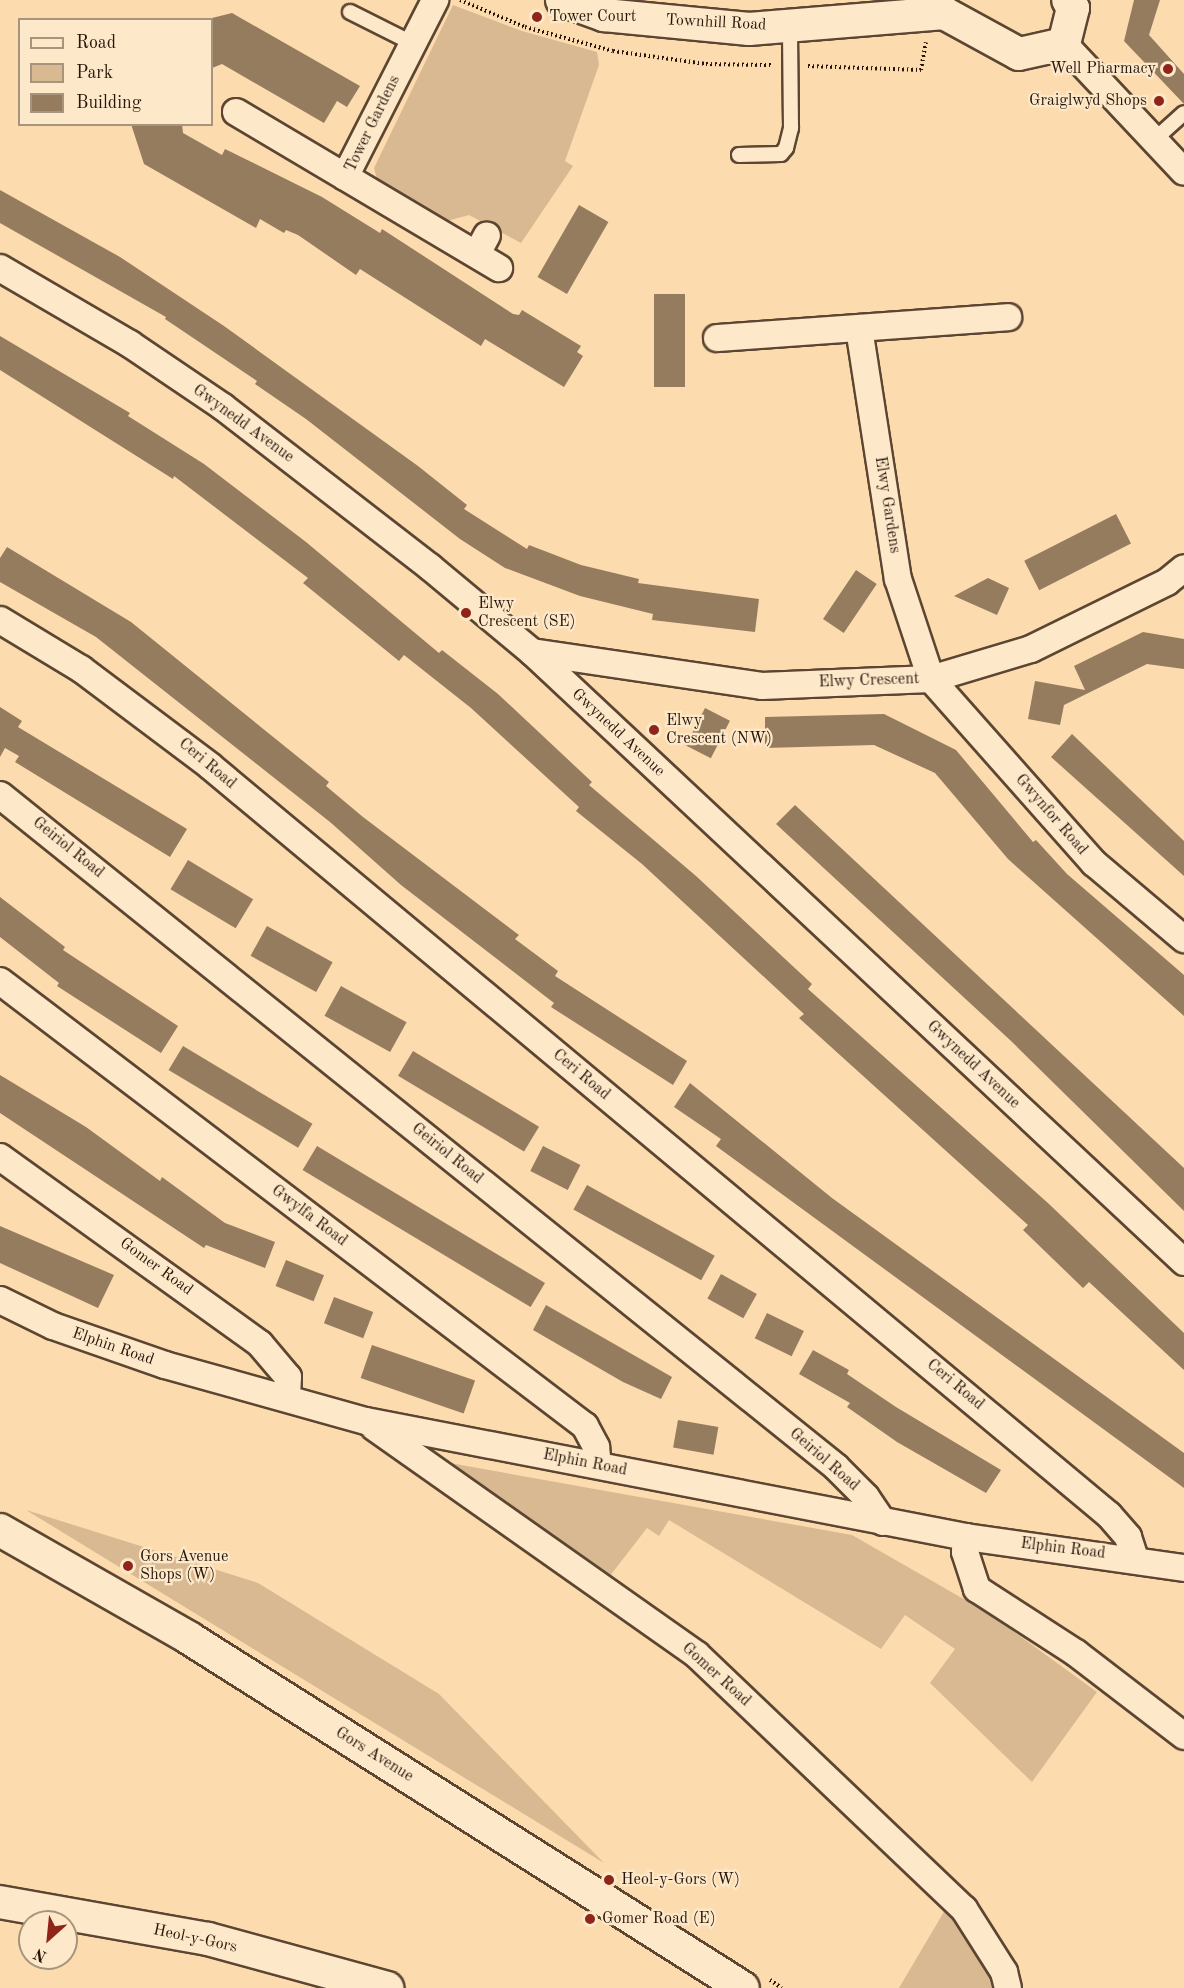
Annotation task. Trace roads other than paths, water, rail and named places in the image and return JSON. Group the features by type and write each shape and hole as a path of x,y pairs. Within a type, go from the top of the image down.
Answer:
{"street":[{"name":"Tower Gardens","path":"435,0 345,177 482,245 499,268"},
{"name":"Townhill Road","path":"562,0 604,15 749,29 944,7"},
{"path":"1064,44 1073,8 1068,0"},
{"path":"944,7 1019,54 1064,44"},
{"path":"1064,44 1184,172"},
{"path":"236,112 345,177"},
{"name":"Gwynedd Avenue","path":"0,268 130,344 223,407 421,560 532,652 1184,1262"},
{"path":"717,338 1008,317"},
{"name":"Elwy Gardens","path":"859,327 898,579 931,679"},
{"name":"Elwy Crescent","path":"532,652 762,686 931,679 1031,650 1178,582"},
{"name":"Ceri Road","path":"0,620 81,669 210,766 1100,1507 1128,1537 1135,1558"},
{"name":"Gwynfor Road","path":"931,679 1094,863 1184,939"},
{"name":"Geiriol Road","path":"0,795 836,1467 883,1522"},
{"name":"Gwylfa Road","path":"0,981 585,1426 596,1447 598,1465"},
{"name":"Gomer Road","path":"0,1156 260,1344 288,1377 287,1396"},
{"name":"Elphin Road","path":"0,1300 53,1326 165,1365 287,1396 366,1421 966,1537 1135,1558 1184,1568"},
{"name":"Gomer Road","path":"366,1421 697,1655 964,1909 1004,1972 1008,1988"},
{"name":"Gors Avenue","path":"0,1530 189,1638 743,1988"},
{"path":"966,1537 965,1552 977,1589 1076,1653 1184,1736"},
{"name":"Heol-y-Gors","path":"0,1902 208,1939 387,1988"}],"lane":[{"path":"350,12 412,44"},
{"path":"740,155 781,154 786,148 791,128 790,26"},
{"path":"1154,140 1184,112"}],"place":[{"name":"Tower Court","path":"537,17"},
{"name":"Well Pharmacy","path":"1168,69"},
{"name":"Graiglwyd Shops","path":"1159,101"},
{"name":"Elwy Crescent (SE)","path":"466,613"},
{"name":"Elwy Crescent (NW)","path":"654,730"},
{"name":"Gors Avenue Shops (W)","path":"128,1566"},
{"name":"Heol-y-Gors (W)","path":"609,1880"},
{"name":"Gomer Road (E)","path":"590,1919"}]}
